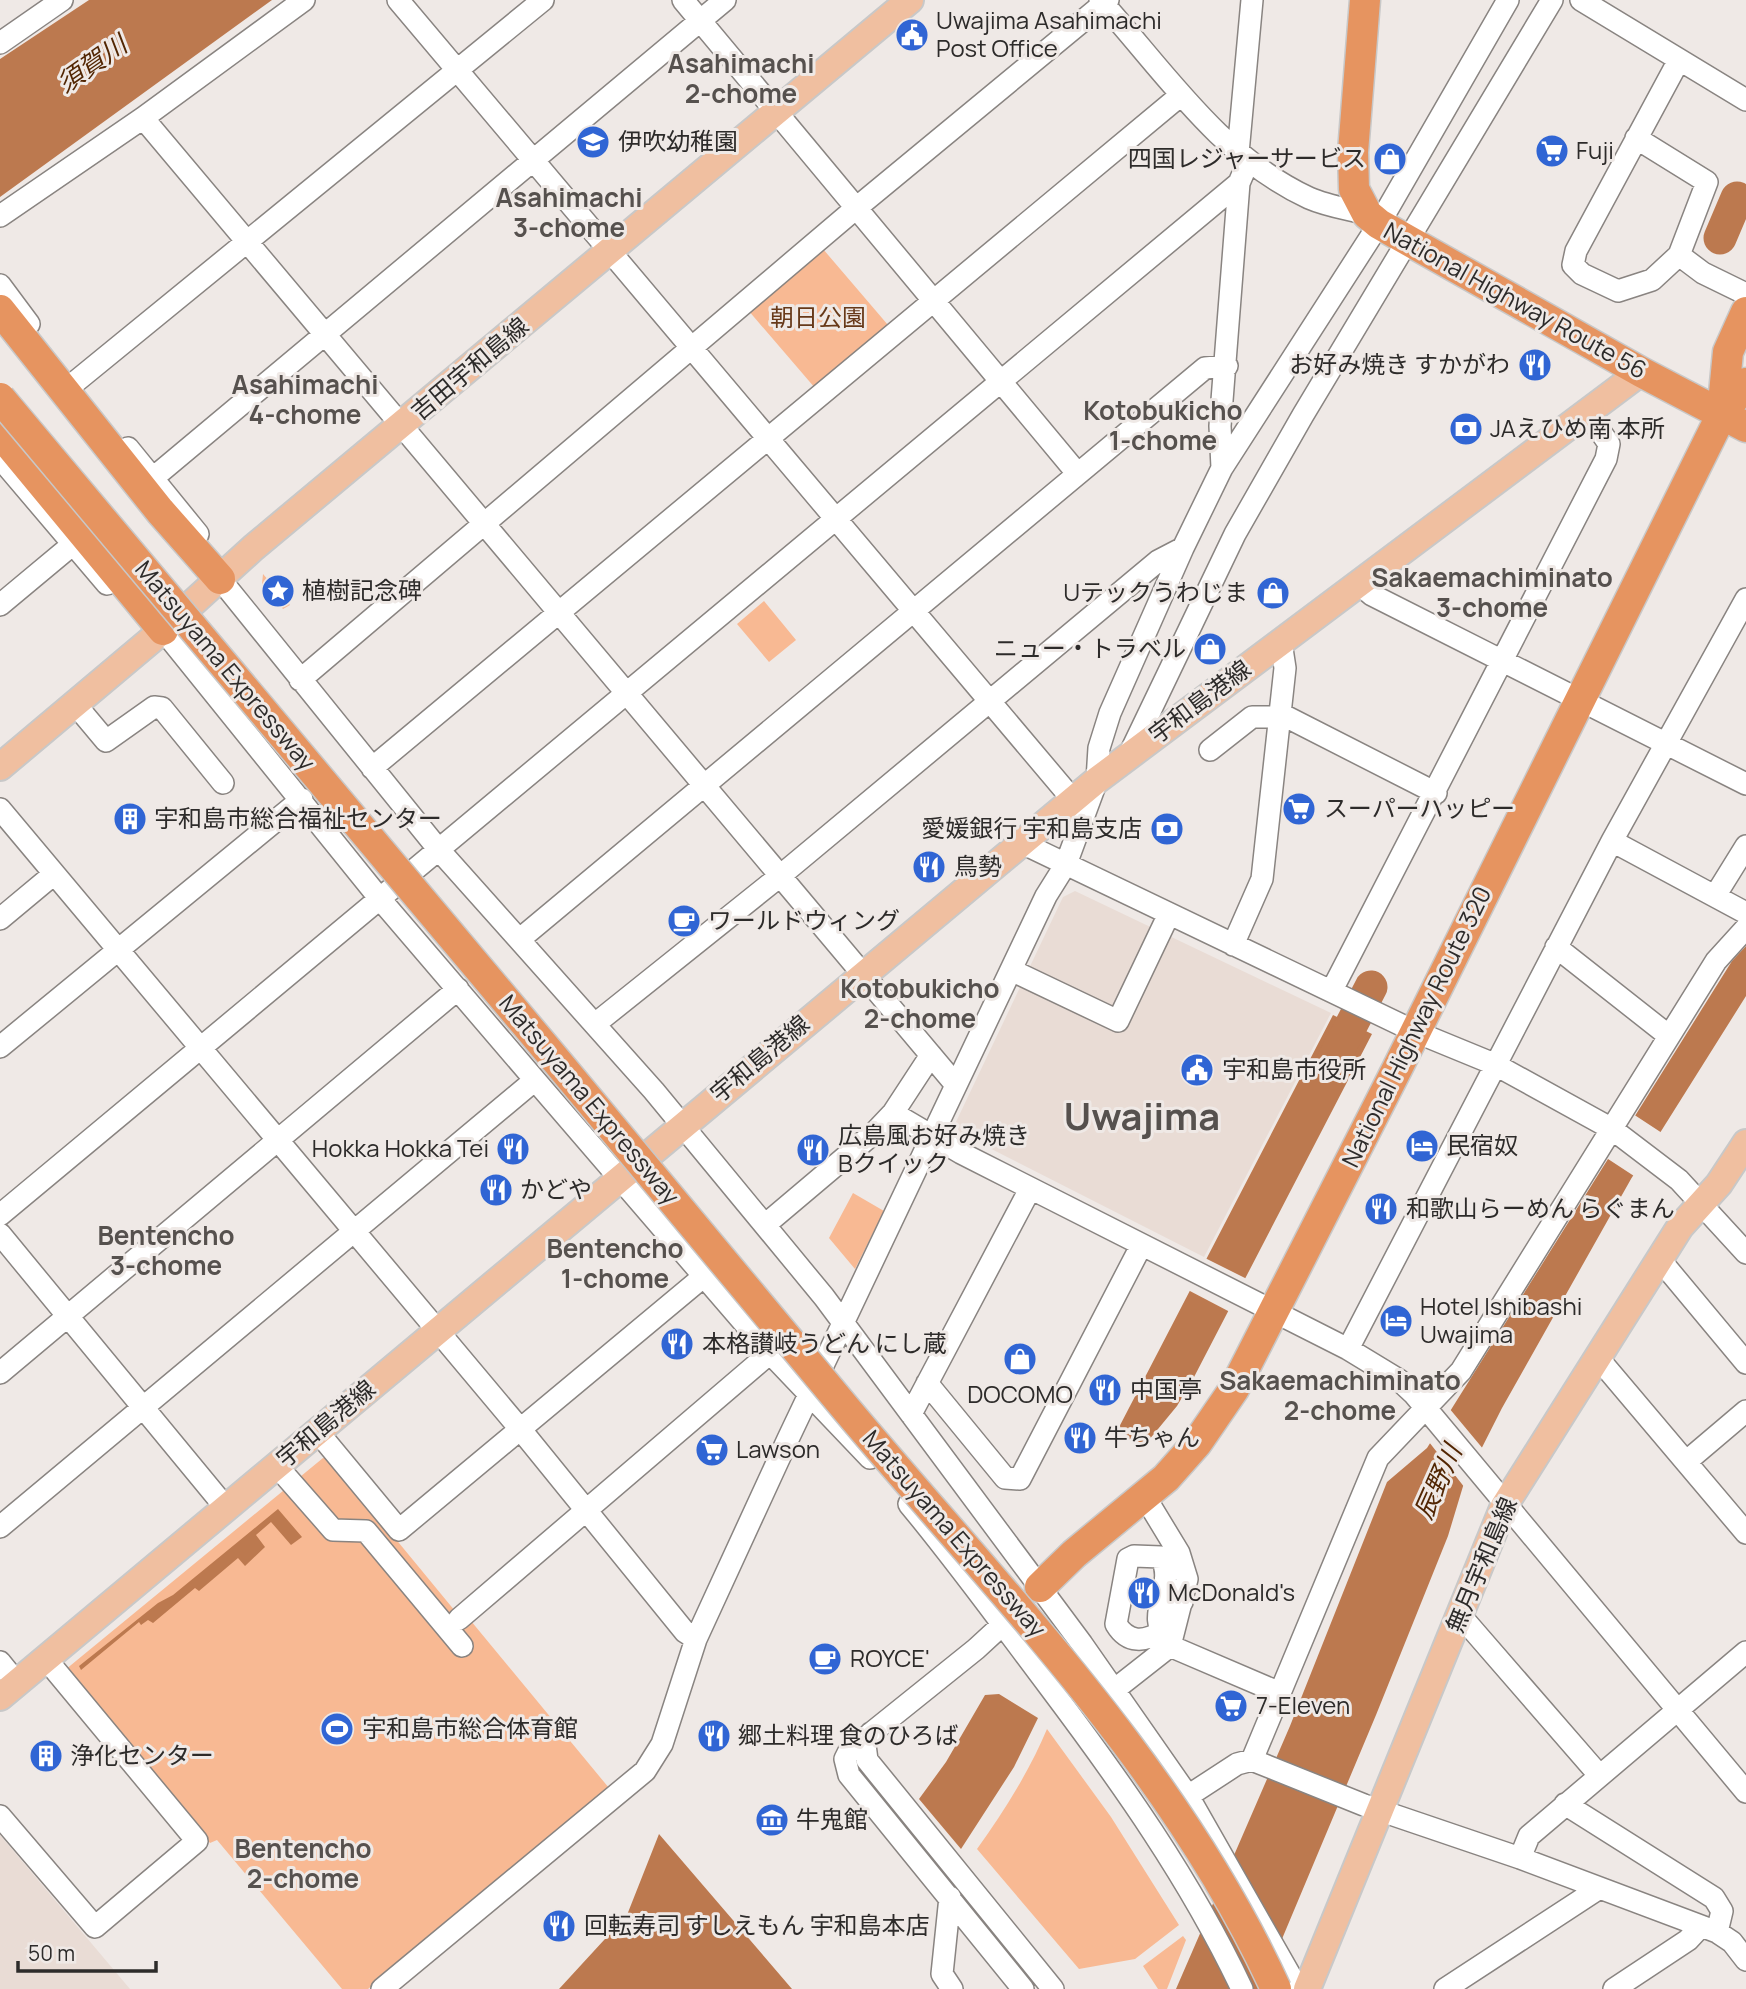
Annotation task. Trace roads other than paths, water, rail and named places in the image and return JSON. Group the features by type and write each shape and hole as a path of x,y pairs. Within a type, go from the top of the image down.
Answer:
{"highway":[{"name":"National Highway Route 56","path":"1365,0 1353,152 1354,189 1373,219 1641,372 1734,421"},
{"path":"0,310 160,511 220,579"},
{"name":"National Highway Route 320","path":"1734,421 1728,352 1746,312"},
{"name":"National Highway Route 320","path":"1040,1587 1074,1554 1145,1497 1197,1443 1234,1388 1416,1032 1579,698 1734,421 1746,383"},
{"name":"Matsuyama Expressway","path":"0,398 889,1460 1073,1672 1128,1742 1205,1856 1276,1989"},
{"path":"0,433 163,630"}],"main road":[{"name":"吉田宇和島線","path":"0,767 163,630 253,548 910,0"},
{"name":"宇和島港線","path":"8,1690 1020,842 1129,755 1641,372"},
{"name":"無月宇和島線","path":"1307,1989 1504,1506 1681,1227 1734,1166 1746,1143"}],"street":[{"path":"0,43 62,0"},
{"path":"0,216 143,118 304,0"},
{"path":"398,0 1073,800"},
{"path":"74,383 543,0"},
{"path":"683,0 1077,473"},
{"path":"153,478 322,334 725,0"},
{"path":"1222,468 1220,426 1243,158 1252,0"},
{"path":"382,1989 645,1771 662,1744 696,1639 1046,896 1066,864 1097,780 1099,748 1111,713 1183,548 1222,468 1508,0"},
{"path":"1129,755 1235,534 1552,0"},
{"path":"1581,0 1746,100"},
{"path":"300,680 1104,1 1181,94 1243,158 1309,198 1373,219"},
{"path":"1636,138 1707,182 1679,255 1651,280 1618,291 1582,274 1573,265 1576,251 1636,138 1679,60"},
{"path":"372,768 1181,94"},
{"path":"143,118 956,1085"},
{"path":"0,1215 1239,183"},
{"path":"1679,255 1703,274 1746,294"},
{"path":"0,285 74,383 204,541 220,579 300,680 439,850 682,1124 766,1224 844,1324 1040,1587 1188,1796 1298,1989"},
{"path":"520,939 1205,368 1227,366"},
{"path":"1337,993 1436,793 1507,662 1606,459 1609,444 1587,412"},
{"path":"0,458 125,605 163,630 380,899 769,1353 862,1449 958,1562 1099,1749 1163,1844 1205,1915 1242,1989"},
{"path":"0,605 72,545"},
{"path":"595,1024 780,876 1158,561 1183,548"},
{"path":"1359,584 1372,594 1668,742 1746,784"},
{"path":"1348,1349 1612,841 1746,599"},
{"path":"1233,945 1262,879 1285,668 1281,642"},
{"path":"75,704 106,741 154,707 162,708 223,783"},
{"path":"1210,750 1252,717 1280,715 1436,793"},
{"path":"0,1047 302,799"},
{"path":"0,809 438,1331 685,1633 696,1639"},
{"path":"1612,841 1746,913"},
{"path":"1020,842 1416,1032 1494,1064 1615,1131 1648,1153 1702,1203 1746,1253"},
{"path":"1715,896 1746,846"},
{"path":"0,919 54,874"},
{"path":"1012,970 1118,1021 1169,914"},
{"path":"1259,1763 1280,1693 1378,1458 1432,1417 1615,1131 1716,961 1746,928"},
{"path":"1556,947 1670,1036"},
{"path":"0,1373 458,989"},
{"path":"766,1224 875,1132 892,1113 931,1055"},
{"path":"0,1527 535,1080"},
{"path":"892,1113 932,1138 1030,1189 1348,1349 1399,1380 1746,1792"},
{"path":"911,1414 1030,1189"},
{"path":"0,1234 226,1507"},
{"path":"927,1383 1005,1478 1020,1479 1141,1245"},
{"path":"1657,1265 1666,1268 1746,1363"},
{"path":"317,1431 399,1530 703,1277"},
{"path":"459,1619 769,1353"},
{"path":"1598,1358 1746,1533"},
{"path":"1687,1461 1746,1411"},
{"path":"276,1465 333,1530 366,1531 462,1646"},
{"path":"973,1497 1002,1474"},
{"path":"1114,1690 1147,1665 1164,1639 1182,1602 1186,1579 1179,1553 1145,1497"},
{"path":"1147,1665 1138,1641 1118,1629 1115,1622 1126,1563 1134,1556 1161,1557 1165,1564 1157,1621 1164,1639"},
{"path":"1023,1989 849,1775 845,1759 849,1751 1004,1623 1040,1587"},
{"path":"1460,1615 1599,1774"},
{"path":"1138,1641 1164,1639 1280,1693"},
{"path":"1520,1858 1529,1836 1746,1652"},
{"path":"0,1816 95,1927 197,1841 46,1659"},
{"path":"0,1662 8,1690"},
{"path":"871,1733 865,1745 867,1760 1053,1989"},
{"path":"1188,1796 1237,1764 1259,1763 1343,1798 1520,1858 1598,1889 1724,1933 1746,1959"},
{"path":"1565,1804 1714,1898 1722,1911 1724,1933"},
{"path":"1445,1989 1598,1889"},
{"path":"950,1897 942,1974 952,1989"},
{"path":"1614,1989 1688,1940 1724,1933"}],"water":[{"name":"須賀川","path":"89,0 272,0 0,197 0,59"},
{"name":"辰野川","path":"1746,946 1746,996 1631,1179 1502,1408 1464,1483 1448,1536 1261,1989 1176,1989 1290,1726 1387,1482 1427,1448 1732,961"},
{"path":"1333,1015 1372,1034 1193,1379 1177,1406 1144,1446 1116,1433"},
{"path":"278,1509 302,1537 291,1545 271,1522 256,1535 265,1547 245,1566 238,1558 199,1591 195,1588 153,1623 148,1620 141,1625 139,1622 81,1670 79,1666 158,1603 173,1595"},
{"path":"999,1694 1038,1718 1014,1767 961,1849 919,1799 946,1762 985,1695"},
{"path":"659,1834 792,1989 559,1989 627,1915"}],"waterway":[{"path":"1720,238 1737,198"},
{"path":"1332,1062 1371,987"}],"place":[{"name":"Uwajima Asahimachi Post Office","path":"912,35"},
{"name":"伊吹幼稚園","path":"593,142"},
{"name":"Fuji","path":"1552,151"},
{"name":"四国レジャーサービス","path":"1390,159"},
{"name":"お好み焼き すかがわ","path":"1535,365"},
{"name":"JAえひめ南 本所","path":"1466,429"},
{"name":"植樹記念碑","path":"278,591"},
{"name":"Uテックうわじま","path":"1273,593"},
{"name":"ニュー・トラベル","path":"1210,649"},
{"name":"スーパーハッピー","path":"1299,809"},
{"name":"宇和島市総合福祉センター","path":"130,819"},
{"name":"愛媛銀行 宇和島支店","path":"1167,829"},
{"name":"鳥勢","path":"929,867"},
{"name":"ワールドウィング","path":"684,921"},
{"name":"宇和島市役所","path":"1197,1070"},
{"name":"民宿奴","path":"1422,1146"},
{"name":"Hokka Hokka Tei","path":"513,1149"},
{"name":"広島風お好み焼き Bクイック","path":"813,1150"},
{"name":"かどや","path":"496,1190"},
{"name":"和歌山らーめん らぐまん","path":"1381,1209"},
{"name":"Hotel Ishibashi Uwajima","path":"1396,1321"},
{"name":"本格讃岐うどん にし蔵","path":"677,1344"},
{"name":"DOCOMO","path":"1020,1359"},
{"name":"中国亭","path":"1105,1390"},
{"name":"牛ちゃん","path":"1080,1438"},
{"name":"Lawson","path":"712,1450"},
{"name":"McDonald's","path":"1144,1593"},
{"name":"ROYCE'","path":"825,1659"},
{"name":"7-Eleven","path":"1231,1706"},
{"name":"宇和島市総合体育館","path":"337,1729"},
{"name":"郷土料理 食のひろば","path":"714,1736"},
{"name":"浄化センター","path":"46,1756"},
{"name":"牛鬼館","path":"772,1820"},
{"name":"回転寿司 すしえもん 宇和島本店","path":"559,1926"}],"district":[{"name":"Asahimachi 2-chome","path":"741,79"},
{"name":"Asahimachi 3-chome","path":"569,213"},
{"name":"Asahimachi 4-chome","path":"305,400"},
{"name":"Kotobukicho 1-chome","path":"1163,426"},
{"name":"Sakaemachiminato 3-chome","path":"1492,593"},
{"name":"Kotobukicho 2-chome","path":"920,1004"},
{"name":"Uwajima","path":"1142,1117"},
{"name":"Bentencho 3-chome","path":"166,1251"},
{"name":"Bentencho 1-chome","path":"615,1264"},
{"name":"Sakaemachiminato 2-chome","path":"1340,1396"},
{"name":"Bentencho 2-chome","path":"303,1864"}],"park label":[{"name":"朝日公園","path":"818,318"}]}
